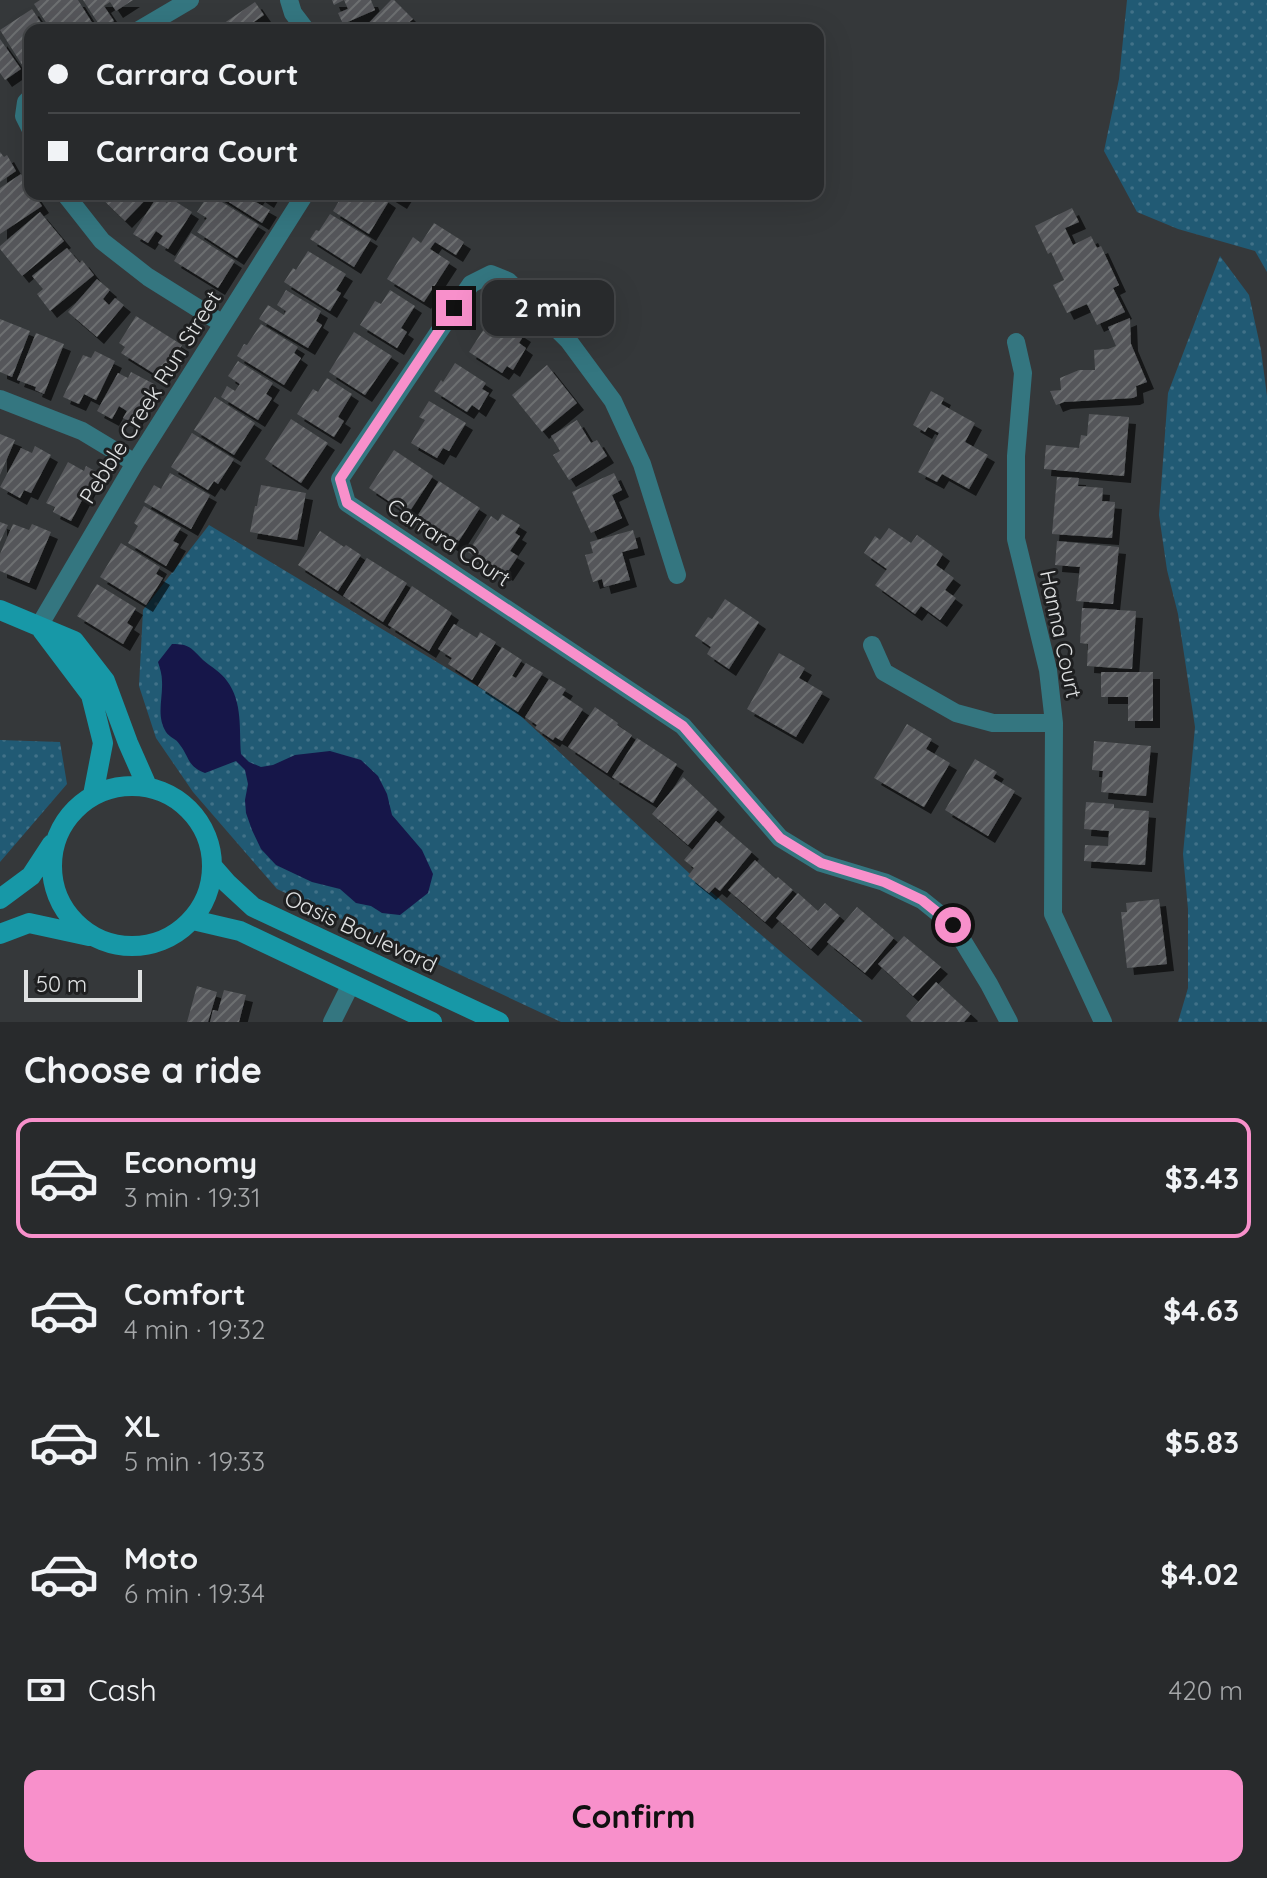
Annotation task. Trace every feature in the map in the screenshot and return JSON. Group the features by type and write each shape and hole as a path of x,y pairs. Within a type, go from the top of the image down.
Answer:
{"main road":[{"path":"0,610 74,641 105,681 147,786 120,786 93,795 71,813 31,876 0,899"},
{"path":"39,626 91,695 103,743 93,795"},
{"name":"Oasis Boulevard","path":"147,786 174,796 195,815 209,839 213,867 255,908 499,1022"},
{"path":"56,838 51,865 55,893 69,917 90,936"},
{"path":"0,934 29,923 90,936 116,946 144,946 171,937 193,920 211,886 213,867"},
{"path":"193,920 240,931 432,1022"}],"street":[{"path":"149,24 190,0"},
{"path":"289,0 293,13 301,24"},
{"path":"70,200 102,241 148,277 223,324"},
{"name":"Pebble Creek Run Street","path":"39,626 135,463 301,200"},
{"name":"Carrara Court","path":"677,575 642,464 613,401 568,340 508,281 491,274 471,284 340,479 347,503 683,726 780,838 821,863 884,882 922,900 953,925 1009,1022"},
{"name":"Hanna Court","path":"1016,342 1023,373 1016,456 1016,539 1048,670 1054,723 1053,914 1103,1022"},
{"path":"0,399 82,431 135,463"},
{"path":"872,645 884,672 956,713 993,723 1054,723"},
{"path":"332,1022 351,984"}],"shaded area":[{"path":"1127,0 1267,0 1267,272 1255,251 1178,229 1137,212 1104,151 1119,79"},
{"path":"1220,256 1249,295 1267,396 1267,1022 1178,1022 1188,988 1188,909 1183,854 1195,727 1159,515 1168,393"},
{"path":"209,525 510,706 689,873 863,1022 561,1022 277,889 193,792 156,738 139,686 143,610"},
{"path":"172,644 190,648 227,681 238,707 241,754 249,762 261,767 295,755 330,751 361,760 378,776 392,815 422,850 433,874 428,893 400,915 382,913 371,906 356,903 340,889 312,882 276,865 261,849 246,813 248,784 245,770 236,761 205,773 199,770 163,726 162,679 158,662"},
{"path":"0,740 60,742 67,784 0,862"}],"building":[{"path":"40,0 78,0 93,24 47,24 34,4"},
{"path":"83,0 133,0 116,11 110,2 104,6 114,21 99,24"},
{"path":"344,0 371,0 375,10 343,24 338,13 348,9"},
{"path":"391,0 413,19 409,24 368,24"},
{"path":"255,2 264,15 251,24 223,24"},
{"path":"32,9 42,24 24,24 24,68 0,30"},
{"path":"0,39 21,69 5,80 0,73"},
{"path":"0,152 4,157 7,155 16,171 0,182"},
{"path":"21,174 24,179 24,200 38,200 42,206 0,234 0,188"},
{"path":"103,200 145,200 125,221"},
{"path":"155,200 167,203 173,200 192,212 168,249 158,243 163,236 156,231 148,243 133,234"},
{"path":"205,200 219,200 259,225 237,258 197,232 207,218 197,212"},
{"path":"226,200 255,200 270,210 262,223"},
{"path":"340,200 389,201 369,234 333,211"},
{"path":"1072,208 1079,222 1065,228 1073,245 1091,236 1097,248 1101,246 1119,285 1113,288 1125,312 1097,325 1087,304 1067,313 1053,285 1064,280 1035,226"},
{"path":"40,212 64,241 22,276 0,246"},
{"path":"330,214 371,239 354,267 310,239"},
{"path":"434,223 464,242 456,255 435,242 430,249 450,262 424,302 387,279 413,237 421,243"},
{"path":"191,233 235,261 218,288 174,261"},
{"path":"67,248 94,275 50,311 37,294 43,289 32,276"},
{"path":"308,251 346,274 336,290 341,293 330,311 284,282"},
{"path":"97,279 110,290 103,299 109,305 115,298 124,305 97,337 68,312"},
{"path":"286,290 321,311 316,321 322,325 308,348 259,319 268,305 284,315 286,311 277,305"},
{"path":"390,290 415,306 401,328 407,332 397,348 360,325 375,301 381,304"},
{"path":"493,315 524,335 519,343 526,348 513,370 507,366 502,373 469,352"},
{"path":"136,316 182,345 161,378 121,353 125,347 119,343"},
{"path":"1130,318 1131,344 1147,382 1136,386 1137,396 1056,405 1050,391 1061,390 1060,378 1079,370 1095,370 1094,350 1116,346 1108,327"},
{"path":"0,319 30,331 12,377 0,372"},
{"path":"261,324 298,347 294,353 301,358 284,385 237,356"},
{"path":"354,332 392,356 365,395 329,372"},
{"path":"36,333 64,344 44,394 35,390 36,387 17,380"},
{"path":"95,351 115,361 96,400 84,394 79,404 63,397 83,355 91,358"},
{"path":"238,361 273,383 266,394 272,398 258,420 221,397 227,386 235,391 240,384 228,376"},
{"path":"455,363 486,383 482,389 489,393 479,410 472,405 467,412 434,391"},
{"path":"547,365 577,403 542,432 512,395"},
{"path":"131,372 154,384 133,423 123,418 127,411 119,406 112,419 97,411 118,373 128,378"},
{"path":"327,378 352,394 338,417 344,421 334,437 297,414 313,389 318,392"},
{"path":"931,391 944,398 941,404 975,423 965,442 988,455 969,489 942,474 937,482 918,472 939,433 928,427 925,432 913,425"},
{"path":"215,397 255,423 234,455 194,430"},
{"path":"429,401 466,423 449,451 443,448 437,458 411,443 425,420 419,417"},
{"path":"1089,414 1129,417 1124,476 1044,469 1046,445 1079,448 1081,435 1087,436"},
{"path":"291,419 328,443 301,483 265,459"},
{"path":"577,420 591,443 597,440 607,456 569,480 553,455 560,451 551,436"},
{"path":"192,433 234,459 218,484 214,481 208,490 171,467"},
{"path":"0,434 15,440 0,475"},
{"path":"35,446 51,455 31,493 24,490 20,498 0,487 21,448 32,453"},
{"path":"394,450 433,476 408,514 369,488"},
{"path":"68,462 84,471 86,466 97,472 71,521 53,512 55,507 46,503"},
{"path":"170,473 210,495 191,529 144,502 154,485 161,489"},
{"path":"614,473 622,490 612,495 622,518 591,533 572,492"},
{"path":"1057,477 1079,478 1078,486 1103,488 1102,501 1115,502 1112,538 1052,534"},
{"path":"439,481 480,508 455,547 415,520"},
{"path":"261,485 306,493 297,540 250,532"},
{"path":"144,506 181,528 173,541 179,544 166,566 128,543 138,526 134,523"},
{"path":"502,514 520,525 515,533 520,536 510,551 518,556 506,574 468,552 491,516 498,521"},
{"path":"0,522 8,525 0,542"},
{"path":"13,524 29,530 32,524 51,532 29,583 0,571 0,554"},
{"path":"889,528 911,543 917,535 943,554 936,565 954,578 945,590 956,598 940,620 921,606 915,614 875,585 887,569 864,553 875,536 880,540"},
{"path":"633,530 638,548 622,552 630,580 604,587 602,579 593,582 585,555 593,553 590,542"},
{"path":"320,531 361,555 338,591 298,565"},
{"path":"1057,541 1119,547 1113,604 1076,601 1080,567 1055,565"},
{"path":"121,543 160,567 156,574 163,578 146,605 100,577"},
{"path":"367,558 407,583 383,622 343,596"},
{"path":"97,584 136,608 127,623 133,627 123,644 77,616"},
{"path":"412,586 452,613 429,651 388,625"},
{"path":"725,599 759,622 729,669 707,654 711,647 695,636 708,617 712,619"},
{"path":"1082,608 1136,611 1132,669 1087,666 1088,644 1080,643"},
{"path":"454,624 477,638 480,632 496,642 472,680 448,664 452,658 438,649"},
{"path":"502,647 522,660 512,676 516,678 526,663 543,673 518,712 478,686"},
{"path":"779,653 805,668 799,678 823,692 796,737 747,709"},
{"path":"1101,672 1153,672 1153,721 1128,721 1128,697 1101,697"},
{"path":"549,679 566,689 562,695 583,709 562,741 555,737 553,740 525,717"},
{"path":"595,707 632,735 607,773 568,747"},
{"path":"907,724 932,739 926,749 950,763 924,807 874,778"},
{"path":"637,738 677,764 653,803 612,777"},
{"path":"1094,741 1151,746 1146,796 1101,792 1103,771 1092,770"},
{"path":"975,759 997,772 993,778 1015,791 988,836 945,810"},
{"path":"683,777 718,810 688,845 652,814"},
{"path":"1086,802 1149,811 1145,865 1084,861 1085,845 1108,846 1109,831 1084,829"},
{"path":"716,821 752,852 720,891 715,887 709,893 688,876 694,868 684,860"},
{"path":"755,860 793,890 765,922 728,890"},
{"path":"798,893 818,911 825,903 840,916 811,949 776,918"},
{"path":"1159,899 1167,964 1127,968 1121,912 1127,912 1126,903"},
{"path":"857,907 894,938 865,973 827,942"},
{"path":"904,936 941,967 913,996 878,964"},
{"path":"936,982 971,1014 964,1022 912,1022 906,1016"},
{"path":"197,986 217,992 208,1022 187,1022"},
{"path":"224,990 246,995 239,1022 210,1022 213,1010 218,1011"}],"route":[{"path":"454,308 340,479 347,503 683,726 780,838 821,863 884,882 922,900 953,925"}]}
